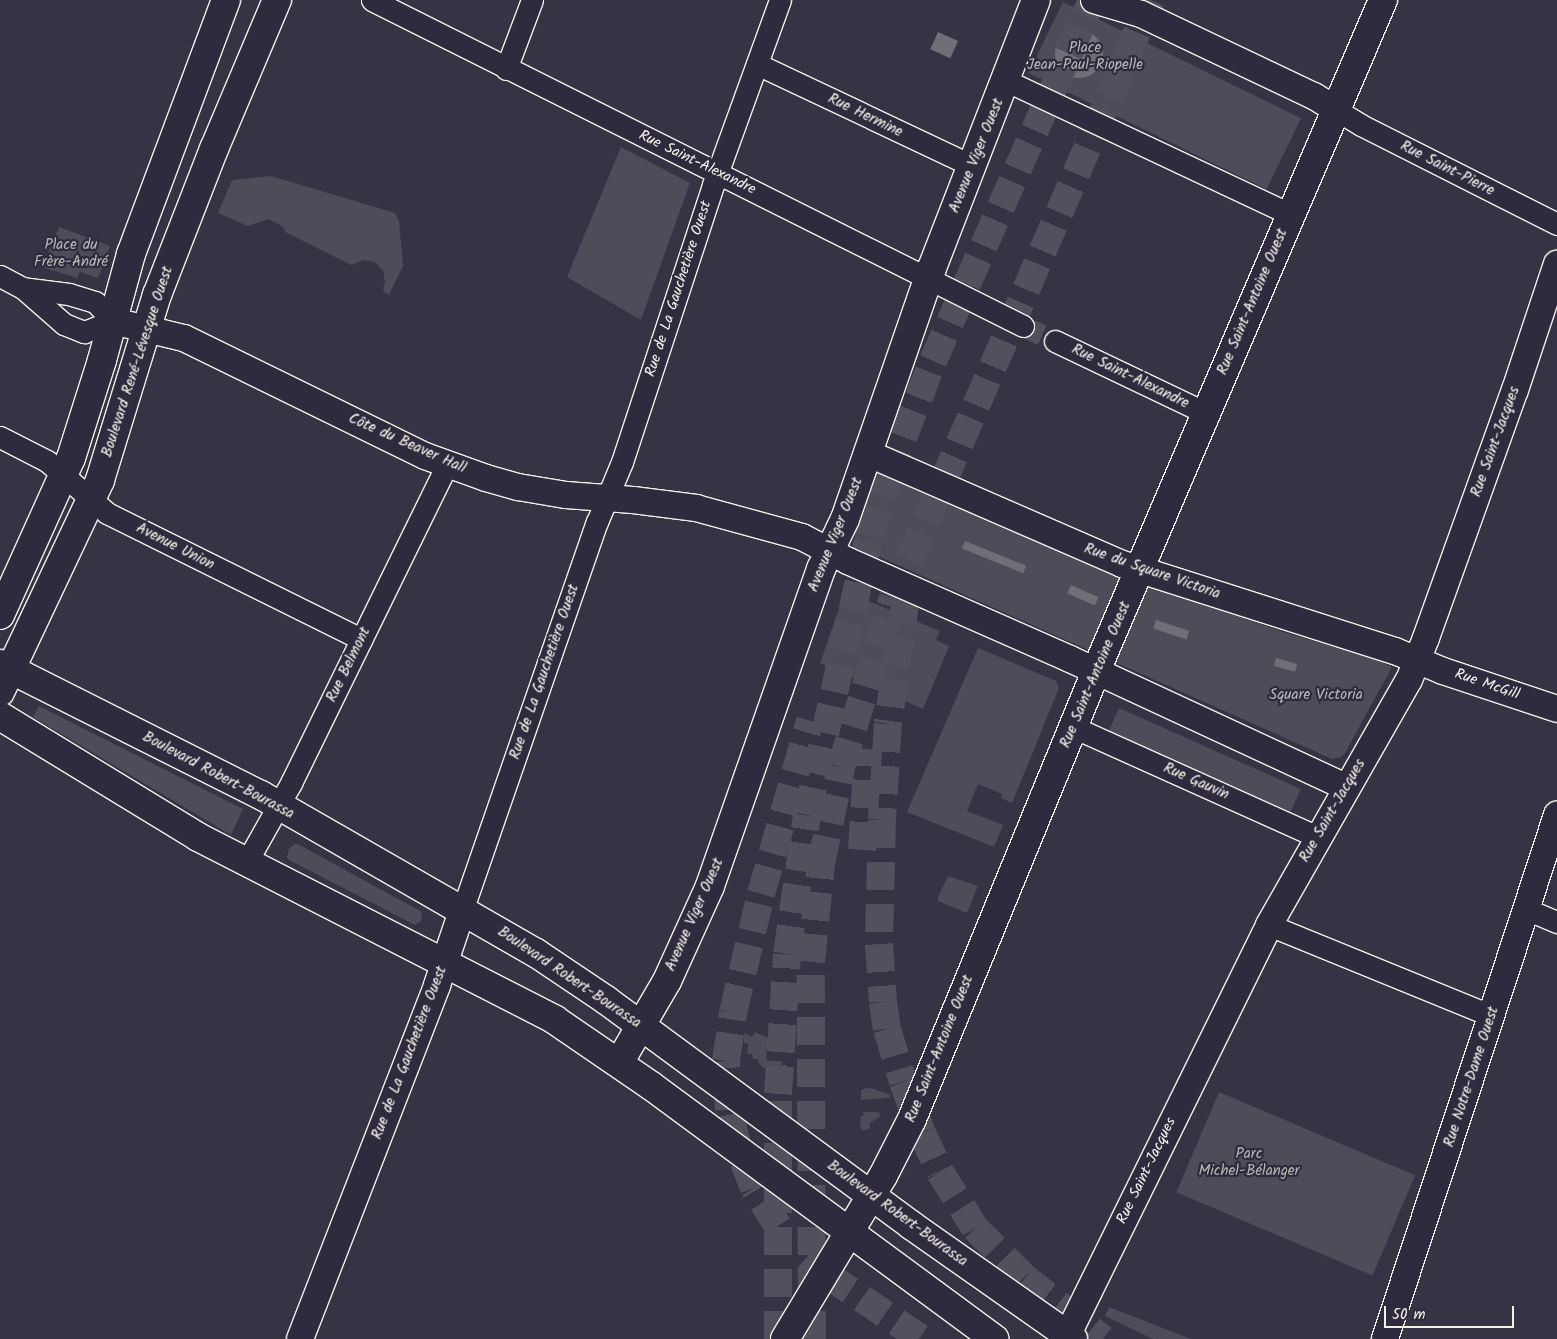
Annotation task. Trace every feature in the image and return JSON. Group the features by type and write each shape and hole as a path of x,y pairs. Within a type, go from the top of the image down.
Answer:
{"main road":[{"path":"0,615 65,475 113,321 131,254 226,0"},
{"name":"Boulevard René-Lévesque Ouest","path":"3,675 91,499 112,445 157,295 207,168 277,0"},
{"name":"Avenue Viger Ouest","path":"619,1063 642,1026 678,959 710,886 821,569 845,519 928,278 1007,81 1036,0"},
{"name":"Rue Saint-Antoine Ouest","path":"785,1339 871,1196 895,1154 915,1112 1096,672 1141,570 1290,214 1338,111 1383,0"},
{"name":"Boulevard Robert-Bourassa","path":"3,675 278,805 549,961 642,1026 871,1196 1069,1338"},
{"path":"0,716 179,826 246,863 555,1020 619,1063 995,1339"}],"street":[{"name":"Rue Saint-Alexandre","path":"372,0 506,69 1023,326"},
{"path":"506,69 532,0"},
{"name":"Rue de La Gauchetière Ouest","path":"300,1339 444,963 597,522 622,462 718,173 780,0"},
{"path":"1094,0 1132,7 1306,91 1338,111"},
{"name":"Rue Hermine","path":"758,64 973,166"},
{"path":"1007,81 1290,214"},
{"name":"Rue Saint-Pierre","path":"1338,111 1357,123 1557,224"},
{"name":"Rue Saint-Jacques","path":"1069,1338 1269,925 1346,787 1409,680 1508,409 1557,264"},
{"path":"0,276 23,288 64,324 84,332 113,321 95,302 69,294 23,288"},
{"name":"Côte du Beaver Hall","path":"113,321 184,338 447,465 518,487 710,511 802,537 830,550"},
{"name":"Rue Saint-Alexandre","path":"1055,341 1206,413"},
{"name":"Avenue Union","path":"0,437 47,462 65,475 107,513 361,639"},
{"name":"Rue du Square Victoria","path":"868,453 1087,550 1141,570 1417,660"},
{"name":"Rue Belmont","path":"246,863 278,805 447,465"},
{"path":"830,550 848,561 1346,787"},
{"name":"Rue McGill","path":"1417,660 1557,709"},
{"name":"Rue Gauvin","path":"1073,727 1318,837"},
{"name":"Rue Notre-Dame Ouest","path":"1385,1339 1557,815"},
{"path":"1526,909 1557,922"},
{"path":"1269,925 1492,1016"}],"green space":[{"name":"Place Jean-Paul-Riopelle","path":"1063,2 1301,118 1267,189 1028,73"},
{"path":"621,147 690,183 641,320 567,277"},
{"path":"271,176 395,213 399,221 403,266 389,295 383,291 385,282 383,270 374,262 364,260 351,265 285,232 283,227 269,219 248,226 218,213 232,180"},
{"name":"Place du Frère-André","path":"59,227 110,246 98,278 80,272 77,278 42,267"},
{"name":"Square Victoria","path":"882,475 1101,568 1283,632 1378,660 1392,667 1345,753 1341,757 1332,759 860,548 855,538 855,530 873,481"},
{"path":"845,591 940,631 936,640 949,646 923,709 820,663"},
{"path":"978,648 1056,681 1059,688 1012,803 1001,798 1002,794 978,784 967,811 1003,825 994,847 907,812"},
{"path":"39,706 243,809 231,835 33,717"},
{"path":"1119,708 1301,789 1291,812 1109,731"},
{"path":"298,844 422,912 421,921 415,925 289,860 287,857 289,849"},
{"path":"948,876 978,886 967,913 938,901"},
{"path":"755,1032 786,1045 785,1047 766,1049 767,1061 782,1061 782,1065 786,1065 787,1070 782,1071 781,1067 776,1066 762,1068 762,1065 759,1065 758,1059 753,1059 752,1054 747,1054 748,1044 744,1043 744,1033 752,1037"},
{"path":"867,1088 891,1095 889,1098 861,1100 861,1090"},
{"name":"Parc Michel-Bélanger","path":"1219,1092 1415,1175 1372,1276 1176,1192"},
{"path":"863,1112 879,1112 880,1117 870,1123 870,1129 862,1130 860,1127 861,1116 864,1115"},
{"path":"1109,1307 1191,1339 1153,1339 1105,1316"}],"shaded area":[{"path":"1074,30 1084,30 1096,37 1103,49 1103,59 1096,71 1084,78 1074,78 1066,74 1059,67 1055,59 1055,49 1059,41 1066,34"},
{"path":"938,32 958,41 950,58 930,49"},
{"path":"965,541 1026,566 1023,573 962,548"},
{"path":"1071,585 1098,597 1095,605 1067,593"},
{"path":"1156,620 1189,631 1187,639 1153,629"},
{"path":"1276,658 1297,664 1295,672 1274,666"}],"tunnel":[{"path":"778,1339 778,1094 787,954 807,815 869,536 888,476 933,361 1092,0"},
{"path":"812,1339 811,962 821,864 841,767 893,598 1151,0"},
{"path":"1023,326 1055,341"},
{"path":"906,596 888,724 882,820 879,944 887,1029 903,1082 922,1133 940,1172 975,1228 1025,1278 1103,1339"},
{"path":"778,1226 754,1188 736,1142 729,1110 726,1061 733,1013 761,894 810,721"},
{"path":"862,850 868,749"},
{"path":"807,1257 827,1275 922,1339"}]}
